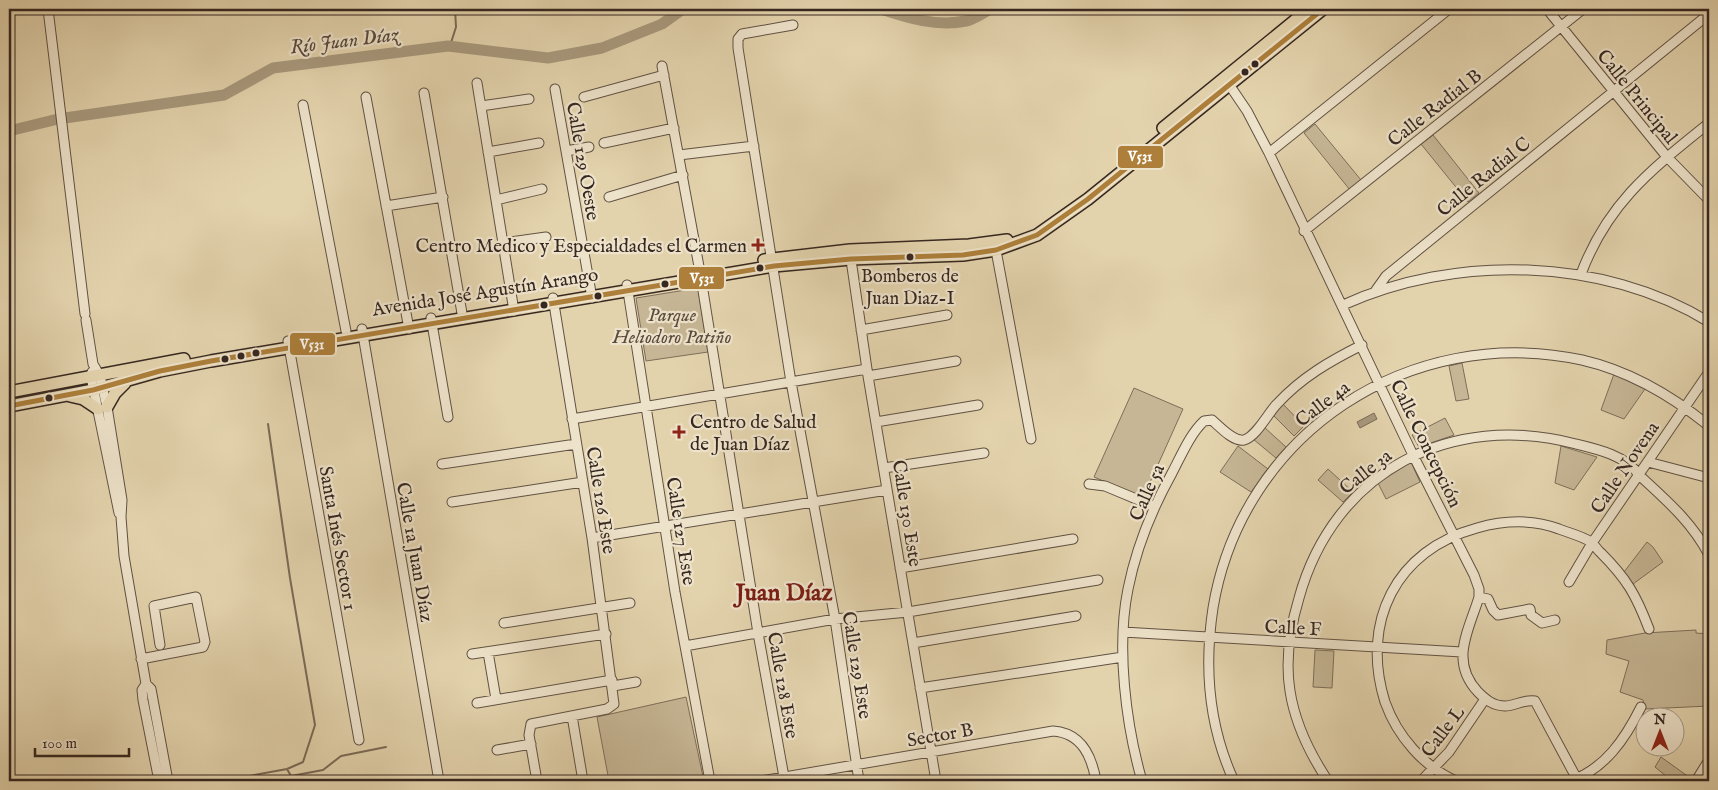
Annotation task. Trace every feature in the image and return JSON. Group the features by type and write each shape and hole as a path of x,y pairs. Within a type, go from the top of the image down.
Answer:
{"main road":[{"name":"Avenida José Agustín Arango","path":"1227,81 1309,9"},
{"name":"Avenida José Agustín Arango","path":"9,406 98,389 197,363 289,345 774,262 850,255 995,247 1050,219 1323,9"},
{"name":"Avenida José Agustín Arango","path":"9,392 95,377 170,361 289,345 346,331 362,332"},
{"path":"69,395 103,408 127,382"}],"street":[{"path":"48,9 65,137 85,317 95,377 122,500 121,517 124,556 141,659 146,684 150,689 168,781"},
{"path":"1269,153 1448,9"},
{"name":"Calle Principal","path":"1547,9 1667,158 1709,200"},
{"name":"Calle Radial B","path":"1304,231 1583,9"},
{"path":"1614,92 1709,14"},
{"name":"Calle 129 Este","path":"793,25 742,34 738,39 774,262 791,382 835,620 859,781"},
{"name":"Calle 128 Este","path":"584,97 663,70 701,276 758,633 784,777"},
{"name":"Calle Concepción","path":"1227,81 1247,111 1269,153 1304,231 1474,575 1479,589 1479,596"},
{"path":"477,83 513,308"},
{"name":"Calle 129 Oeste","path":"555,89 591,294"},
{"name":"Calle Radial C","path":"1376,290 1386,276 1614,92"},
{"path":"424,93 462,316"},
{"path":"366,97 408,325"},
{"path":"481,106 529,99"},
{"path":"304,105 346,331"},
{"path":"1580,274 1601,232 1616,208 1633,187 1709,122"},
{"path":"604,143 674,128"},
{"path":"488,152 539,143"},
{"path":"679,154 754,146"},
{"path":"566,151 589,147"},
{"path":"609,197 683,175"},
{"path":"496,200 542,189"},
{"path":"386,206 443,197"},
{"path":"503,243 546,237"},
{"path":"995,247 1031,439"},
{"name":"Calle 130 Este","path":"850,255 886,490 936,781"},
{"path":"1342,305 1376,290 1469,272 1533,270 1580,274 1666,300 1709,322"},
{"name":"Calle 127 Este","path":"628,288 685,646 710,781"},
{"name":"Calle 126 Este","path":"553,301 592,538 613,683 614,704 612,707 572,716"},
{"path":"861,330 947,315"},
{"path":"431,321 448,417"},
{"name":"Calle 1a Juan Díaz","path":"362,332 440,781"},
{"name":"Santa Inés Sector 1","path":"289,345 359,740"},
{"name":"Calle 5a","path":"1142,781 1129,714 1123,657 1123,632 1128,590 1153,506 1185,449 1204,421 1212,420 1236,439 1242,440 1249,437 1278,403 1310,374 1324,364 1362,345"},
{"name":"Calle 4a","path":"1234,781 1216,729 1211,695 1208,638 1221,570 1239,525 1260,485 1295,444 1326,416 1380,383 1443,362 1477,355 1553,356 1584,361 1622,373 1685,407 1709,426"},
{"path":"572,419 791,382 956,361"},
{"name":"Calle Novena","path":"1569,582 1592,543 1709,372"},
{"path":"876,422 978,405"},
{"name":"Calle 3a","path":"1328,781 1309,748 1295,712 1290,691 1289,644 1303,582 1323,537 1342,511 1366,487 1414,455 1465,439 1485,435 1539,435 1608,454 1634,466 1639,475 1684,516 1700,538 1709,555"},
{"path":"442,464 576,444"},
{"path":"884,468 984,453"},
{"path":"1648,462 1709,478"},
{"path":"452,502 583,482"},
{"path":"1089,484 1105,486 1153,506"},
{"path":"592,538 886,490"},
{"path":"1456,781 1434,770 1405,739 1389,711 1379,681 1376,647 1386,602 1397,583 1412,564 1453,534 1504,522 1526,522 1546,525 1592,543 1631,588 1649,629"},
{"path":"900,568 1073,539"},
{"path":"685,646 835,620 908,612 1098,580"},
{"path":"141,659 203,647 205,642 197,598 194,596 154,606 160,645"},
{"path":"1555,620 1542,623 1532,615 1530,609 1498,615 1493,610 1488,599 1479,596 1462,652 1466,672 1474,687 1486,700 1505,706 1528,700 1535,701 1575,780 1598,766 1616,749 1641,707"},
{"path":"504,623 630,603"},
{"path":"913,643 1076,616"},
{"name":"Calle F","path":"1123,632 1289,644 1462,652"},
{"path":"472,654 606,634"},
{"path":"488,652 496,699"},
{"path":"920,688 1123,657"},
{"path":"477,702 613,683 636,682"},
{"path":"146,684 142,690 143,700 159,781"},
{"name":"Calle L","path":"1421,781 1450,752 1486,700"},
{"path":"537,781 529,729 531,724 572,716 583,781"},
{"name":"Sector B","path":"761,781 1045,732 1061,732 1079,742 1086,749 1093,763 1096,781"},
{"path":"497,750 531,744"},
{"path":"1696,781 1709,760"}],"green space":[{"path":"1315,124 1361,180 1350,190 1304,133"},
{"path":"1433,135 1479,193 1468,202 1421,144"},
{"name":"Parque Heliodoro Patiño","path":"698,288 708,352 646,361 636,298"},
{"path":"1462,363 1469,399 1456,401 1449,366"},
{"path":"1614,374 1645,389 1624,419 1601,410"},
{"path":"1134,388 1183,409 1143,498 1094,477"},
{"path":"1283,404 1304,426 1294,436 1272,414"},
{"path":"1445,418 1454,435 1419,447 1412,435"},
{"path":"1264,427 1286,447 1276,458 1253,439"},
{"path":"1238,446 1268,469 1251,492 1220,472"},
{"path":"1561,446 1597,457 1574,490 1555,483"},
{"path":"1411,462 1420,482 1386,499 1378,483"},
{"path":"1328,469 1353,492 1343,502 1318,480"},
{"path":"1647,542 1653,547 1663,562 1633,584 1624,572"},
{"path":"1696,630 1696,633 1709,634 1709,706 1645,708 1643,700 1620,692 1629,661 1606,654 1607,640 1645,633"},
{"path":"1315,650 1334,651 1332,688 1313,687"},
{"path":"686,697 704,781 609,781 597,717"},
{"path":"1660,758 1662,758 1693,780 1672,781 1655,767"}],"shaded area":[{"path":"1374,413 1377,419 1360,428 1357,422"}],"waterway":[{"path":"450,46 456,27 455,9"},
{"name":"Río Juan Díaz","path":"9,131 58,119 224,95 273,68 448,46 548,58 602,48 662,24 683,9"},
{"name":"Río Juan Díaz","path":"881,9 912,18 944,23 969,20 991,9"},
{"path":"222,781 287,769 303,762 315,725 290,578 268,424"},
{"path":"287,769 291,776 323,770 341,756 386,747"},
{"path":"1224,781 1227,775"},
{"path":"291,776 293,781"}],"transit line":[{"name":"V531","path":"9,406 93,390 160,371 211,361 774,266 851,259 963,255 996,250 1037,235 1088,199 1323,9"}],"place":[{"name":"Centro Medico y Especialdades el Carmen","path":"758,245"},
{"name":"Bomberos de Juan Diaz-I","path":"910,257"},
{"name":"Centro de Salud de Juan Díaz","path":"679,432"}],"district":[{"name":"Juan Díaz","path":"784,592"}]}
